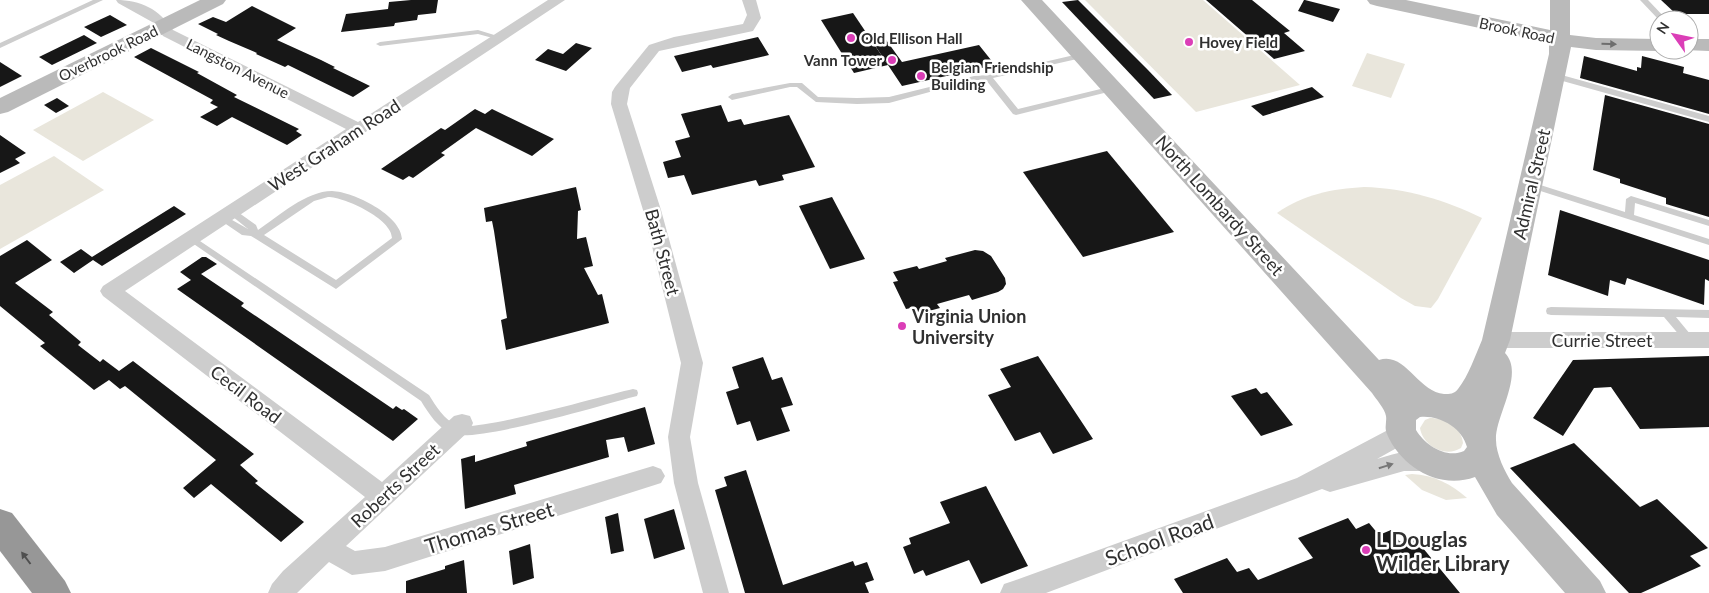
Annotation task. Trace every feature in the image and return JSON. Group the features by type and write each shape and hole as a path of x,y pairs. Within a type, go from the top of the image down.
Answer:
{"highway":[{"path":"0,524 53,593"}],"main road":[{"name":"Overbrook Road","path":"0,107 216,0"},
{"name":"North Lombardy Street","path":"1031,0 1383,384 1417,412"},
{"name":"North Lombardy Street","path":"1047,0 1397,379 1415,396 1417,412"},
{"name":"Brook Road","path":"1378,0 1560,33 1649,30"},
{"name":"Brook Road","path":"1426,0 1560,33 1596,44 1649,45"},
{"name":"Admiral Street","path":"1417,412 1455,407 1467,400 1477,386 1496,340 1555,76 1560,33 1560,0"},
{"name":"Admiral Street","path":"1481,445 1497,377 1496,340"},
{"path":"1509,505 1465,476 1416,453 1402,434 1417,412 1464,418 1474,429 1489,473 1509,505 1588,593"},
{"path":"1437,464 1458,468 1470,466 1478,460 1481,445"}],"street":[{"name":"Langston Avenue","path":"123,0 159,20 168,33 360,129"},
{"name":"West Graham Road","path":"110,291 558,0"},
{"name":"Bath Street","path":"716,593 686,482 679,437 692,362 652,210 619,104 620,92 650,51 674,42 748,28 754,21 755,16 749,0"},
{"name":"Cecil Road","path":"110,291 382,496"},
{"name":"Currie Street","path":"1496,340 1699,340"},
{"name":"School Road","path":"1013,593 1306,486 1394,438 1417,412"},
{"name":"Roberts Street","path":"281,593 327,547 458,427"},
{"name":"School Road","path":"1306,486 1335,482 1404,461 1437,464"},
{"name":"Thomas Street","path":"327,547 352,564 385,559 653,476"}],"lane":[{"path":"0,46 99,0"},
{"path":"1644,0 1654,10"},
{"path":"380,44 478,32 500,38"},
{"path":"732,97 790,85 799,85 816,99 844,101 888,100 949,83 978,77 988,77 1083,56"},
{"path":"1555,76 1709,119"},
{"path":"988,77 1016,112 1113,88"},
{"path":"1531,185 1709,242"},
{"path":"227,215 245,233 255,233 311,198 332,194 345,196 391,222 398,230 397,239 336,285 255,233"},
{"path":"1629,216 1631,198 1709,223"},
{"path":"191,238 425,398 435,415 458,427 470,431 510,424 633,393"},
{"path":"1551,311 1709,314"},
{"path":"1666,314 1699,340"}],"shaded area":[{"name":"Hovey Field","path":"1085,0 1203,0 1300,85 1196,112"},
{"path":"1367,53 1405,64 1391,98 1352,86"},
{"path":"103,92 154,120 83,161 33,130"},
{"path":"54,156 104,190 0,249 0,185"},
{"path":"1364,187 1395,190 1425,196 1482,218 1438,299 1431,308 1415,306 1401,298 1277,213 1308,197 1341,189"},
{"path":"1430,418 1447,422 1456,428 1462,437 1463,443 1461,448 1448,452 1430,445 1425,440 1420,428 1425,420"},
{"path":"1405,475 1428,476 1442,481 1455,488 1467,498 1446,500 1422,490"}],"building":[{"path":"438,0 436,13 418,15 417,20 395,23 394,26 341,32 346,14 388,9 389,2"},
{"path":"1078,0 1172,95 1154,99 1062,2"},
{"path":"1206,0 1252,0 1290,31 1284,33 1305,51 1274,59"},
{"path":"1304,0 1340,9 1333,22 1298,11"},
{"path":"1661,0 1709,0 1709,14 1699,14 1699,10 1672,10"},
{"path":"252,6 296,28 277,40 321,60 370,86 353,97 288,65 285,67 256,54 216,35 218,34 198,24 213,17 226,22"},
{"name":"Old Ellison Hall","path":"853,13 888,65 854,73 821,20"},
{"path":"110,15 127,25 101,37 84,27"},
{"path":"84,35 97,43 52,65 39,57"},
{"path":"758,37 769,55 713,68 711,65 682,72 674,56"},
{"name":"Belgian Friendship Building","path":"884,37 902,62 979,45 995,65 902,86 874,44"},
{"path":"576,43 592,48 566,71 535,60 548,49 563,54"},
{"path":"151,48 199,72 197,73 237,95 234,97 299,129 296,131 302,135 287,145 232,117 217,126 200,117 218,107 210,103 213,100 134,57"},
{"path":"1584,56 1637,71 1637,67 1641,68 1642,56 1649,58 1649,60 1657,60 1684,67 1683,73 1709,80 1709,114 1580,78"},
{"path":"0,62 22,76 0,87"},
{"path":"1312,87 1324,97 1263,116 1251,106"},
{"path":"1605,95 1709,124 1709,217 1666,204 1666,198 1620,183 1620,179 1593,170"},
{"path":"57,98 69,106 56,113 44,105"},
{"path":"721,105 728,122 741,119 744,125 789,115 815,167 782,175 784,180 759,186 756,180 692,195 684,175 668,178 663,162 681,157 675,141 690,137 681,114"},
{"path":"475,109 485,114 492,109 554,139 532,156 476,128 441,153 445,155 413,178 409,176 403,180 381,169 441,128 445,130"},
{"path":"0,135 26,153 15,159 20,163 0,173"},
{"path":"1107,151 1174,232 1083,257 1023,172"},
{"path":"576,187 581,210 578,211 577,239 586,237 593,266 584,268 598,295 602,294 609,323 506,350 501,320 507,318 494,231 492,221 486,222 484,208"},
{"path":"832,197 865,259 830,269 799,206"},
{"path":"174,206 186,214 102,266 93,260 74,273 60,262 81,249 92,257"},
{"path":"1560,210 1709,260 1709,281 1705,279 1704,305 1627,278 1625,285 1610,280 1608,296 1548,275"},
{"path":"27,240 52,260 15,283 53,312 49,315 81,342 78,345 100,362 103,359 119,371 133,361 254,454 240,465 258,481 255,483 304,522 281,542 211,484 194,498 183,488 216,460 125,386 120,389 109,380 94,390 40,346 45,343 0,306 0,256"},
{"path":"975,250 983,251 991,256 1005,278 1006,284 1003,289 972,300 969,295 937,304 940,308 914,315 911,308 906,309 893,282 898,281 893,272 917,266 919,269 947,261 945,258"},
{"path":"202,257 206,257 217,264 201,274 244,303 241,306 393,409 396,406 402,410 404,409 418,419 393,441 177,289 191,280 180,272"},
{"path":"1038,356 1093,439 1053,454 1040,432 1015,441 988,395 1011,387 1000,369"},
{"path":"1709,356 1709,427 1640,429 1611,387 1594,388 1563,436 1533,418 1573,360"},
{"path":"763,357 772,380 782,377 793,405 781,408 790,431 757,441 750,421 737,425 726,392 739,388 732,367"},
{"path":"1256,388 1261,394 1267,392 1293,425 1261,436 1231,396"},
{"path":"645,407 655,444 628,452 624,437 606,440 609,457 514,485 516,494 465,509 461,459 475,455 475,462 527,446 526,442"},
{"path":"1574,443 1640,507 1657,499 1708,548 1690,556 1701,566 1641,593 1629,593 1510,468"},
{"path":"746,470 783,585 853,561 855,566 867,562 874,580 865,583 869,593 745,593 715,490 727,486 724,477"},
{"path":"986,486 1028,566 981,584 969,560 926,576 923,570 914,574 903,547 911,544 909,538 950,523 940,502"},
{"path":"674,509 685,549 654,559 644,519"},
{"path":"618,513 624,551 611,554 605,517"},
{"name":"L Douglas Wilder Library","path":"1348,518 1356,529 1369,523 1379,535 1391,530 1400,542 1413,536 1460,593 1183,593 1174,579 1227,558 1237,572 1249,568 1258,580 1313,558 1298,538"},
{"path":"530,544 534,578 513,585 509,551"},
{"path":"464,560 467,593 406,593 406,581 445,569 445,566"}],"place":[{"name":"Old Ellison Hall","path":"851,38"},
{"name":"Hovey Field","path":"1189,42"},
{"name":"Vann Tower","path":"892,60"},
{"name":"Belgian Friendship Building","path":"921,76"},
{"name":"Virginia Union University","path":"902,326"},
{"name":"L Douglas Wilder Library","path":"1366,550"}]}
